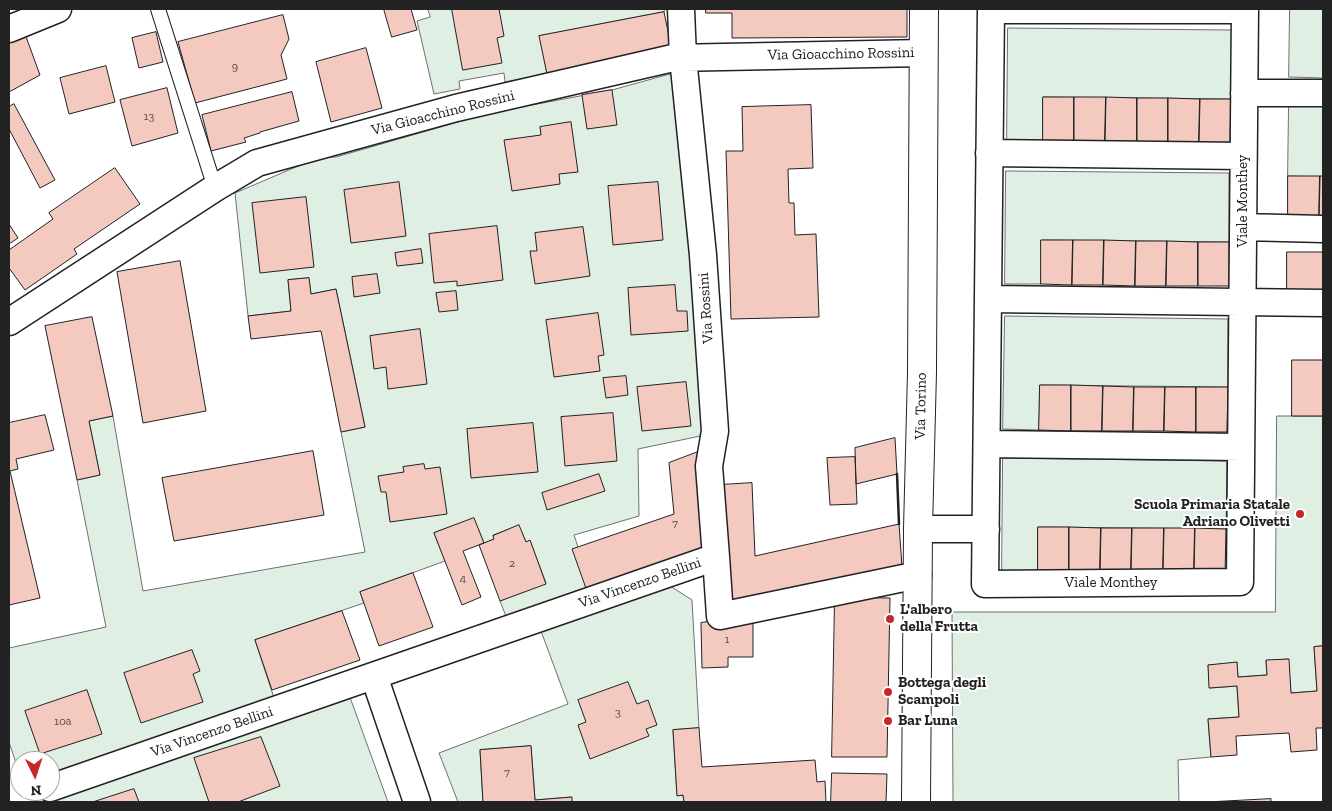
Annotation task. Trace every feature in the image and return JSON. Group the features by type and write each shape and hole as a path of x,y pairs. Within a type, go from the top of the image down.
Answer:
{"street":[{"path":"9,29 58,9"},
{"name":"Via Rossini","path":"681,9 683,58 703,255 715,432 709,466 716,557"},
{"name":"Via Torino","path":"916,802 918,529 922,372 924,9"},
{"path":"991,9 1245,10"},
{"name":"Viale Monthey","path":"991,9 985,584 1240,582 1245,10"},
{"name":"Via Gioacchino Rossini","path":"9,322 215,188 257,163 427,115 674,58 923,52"},
{"path":"1244,93 1323,94"},
{"path":"989,153 1244,156"},
{"path":"1243,227 1323,229"},
{"path":"988,299 1323,303"},
{"path":"986,444 1241,447"},
{"path":"918,529 986,529"},
{"name":"Via Vincenzo Bellini","path":"60,785 716,557 720,616 918,575"},
{"path":"374,676 417,802"}],"lane":[{"path":"158,9 215,188"}],"green space":[{"path":"428,9 665,9 664,12 540,36 547,74 505,82 504,73 459,81 460,89 434,94 417,21 430,17"},
{"path":"1290,9 1323,9 1323,78 1289,77"},
{"path":"1008,28 1232,30 1231,99 1043,97 1043,141 1007,141"},
{"path":"675,73 710,434 638,449 639,516 574,535 586,589 507,619 500,601 546,583 530,541 526,542 519,526 493,535 494,539 484,543 474,519 434,533 445,561 360,592 364,603 255,640 275,701 60,770 60,751 12,751 9,742 9,648 106,627 77,480 100,475 89,421 113,416 143,591 365,552 341,432 365,427 336,289 311,294 309,278 288,280 291,311 248,316 235,193 317,158 336,157 489,113 612,90"},
{"path":"1289,104 1323,104 1323,177 1288,176"},
{"path":"1006,171 1229,173 1229,242 1042,240 1041,284 1005,284"},
{"path":"1005,316 1228,319 1228,387 1040,385 1039,430 1003,429"},
{"name":"Scuola Primaria Statale Adriano Olivetti","path":"1277,416 1323,416 1323,646 1314,647 1317,691 1291,693 1288,659 1266,661 1267,675 1238,677 1237,663 1208,665 1210,688 1237,686 1239,717 1208,719 1211,757 1178,760 1179,802 953,802 952,612 1275,612"},
{"path":"1003,458 1227,461 1226,529 1038,527 1038,572 1002,571"},
{"path":"667,584 692,600 699,728 673,730 677,795 683,795 684,802 572,802 571,797 535,800 531,746 480,750 483,802 458,802 439,753 568,704 541,631"},
{"path":"347,689 388,802 31,802 60,801 60,792"}],"building":[{"path":"384,9 411,9 417,30 392,37"},
{"path":"452,9 499,9 504,36 497,38 502,63 463,70"},
{"path":"706,9 907,9 907,37 732,38 732,13 706,13"},
{"path":"664,12 672,51 547,74 539,36"},
{"path":"283,15 289,39 281,55 287,79 195,103 178,42"},
{"path":"156,32 163,62 139,68 132,38"},
{"path":"25,34 40,75 9,92 9,43"},
{"path":"366,48 382,108 331,122 316,62"},
{"path":"106,66 115,102 69,114 60,78"},
{"path":"167,88 178,133 132,146 120,100"},
{"path":"612,90 617,125 587,129 582,95"},
{"path":"292,92 299,121 244,138 246,142 211,151 202,115"},
{"path":"1043,97 1074,97 1074,142 1043,141"},
{"path":"1074,97 1106,97 1105,142 1074,142"},
{"path":"1106,97 1137,98 1137,143 1105,142"},
{"path":"1137,98 1168,98 1168,143 1137,143"},
{"path":"1168,98 1200,99 1199,143 1168,143"},
{"path":"1200,99 1231,99 1230,144 1199,143"},
{"path":"14,104 55,180 40,188 9,129 9,107"},
{"path":"811,105 813,168 788,169 789,203 794,203 795,235 816,234 819,317 731,319 726,151 743,151 742,107"},
{"path":"571,122 578,172 559,174 560,184 512,191 504,140 541,135 540,127"},
{"path":"115,168 140,204 74,249 77,254 25,290 9,268 9,250 53,219 49,213"},
{"path":"1288,176 1320,176 1319,221 1288,221"},
{"path":"1320,176 1323,176 1323,221 1319,221"},
{"path":"399,182 406,236 351,243 344,190"},
{"path":"658,182 663,240 613,245 608,186"},
{"path":"306,197 314,267 260,273 252,203"},
{"path":"9,224 18,238 9,244"},
{"path":"497,226 503,280 457,286 457,281 434,283 429,234"},
{"path":"583,227 590,276 535,284 530,251 537,251 535,233"},
{"path":"1041,240 1073,240 1072,285 1041,284"},
{"path":"1073,240 1104,240 1103,285 1072,285"},
{"path":"1104,240 1136,241 1135,286 1103,285"},
{"path":"1136,241 1167,241 1166,286 1135,286"},
{"path":"1167,241 1198,242 1198,286 1166,286"},
{"path":"1198,242 1229,242 1229,286 1198,286"},
{"path":"421,249 423,263 397,266 395,253"},
{"path":"1287,252 1323,252 1323,296 1287,296"},
{"path":"180,261 206,411 143,423 117,272"},
{"path":"377,274 380,293 354,297 352,277"},
{"path":"309,278 311,294 336,289 365,427 341,432 321,331 251,339 248,316 291,311 288,280"},
{"path":"675,285 677,311 687,311 688,331 631,335 628,288"},
{"path":"456,291 458,310 439,312 436,293"},
{"path":"598,313 604,355 598,356 600,371 554,377 546,320"},
{"path":"92,317 113,416 89,421 100,475 77,480 45,326"},
{"path":"420,329 427,384 388,389 386,367 374,369 370,336"},
{"path":"1292,360 1323,360 1323,416 1292,416"},
{"path":"626,376 628,395 606,398 603,378"},
{"path":"686,382 691,426 642,431 637,387"},
{"path":"1040,385 1071,385 1071,431 1039,430"},
{"path":"1071,385 1103,386 1102,431 1071,431"},
{"path":"1103,386 1134,387 1133,431 1102,431"},
{"path":"1134,387 1165,387 1164,431 1133,431"},
{"path":"1165,387 1196,387 1196,432 1164,431"},
{"path":"1196,387 1228,387 1227,432 1196,432"},
{"path":"613,413 617,461 565,466 561,417"},
{"path":"45,415 54,450 16,459 18,469 10,471 40,598 9,605 9,423"},
{"path":"533,423 538,472 471,478 467,429"},
{"path":"895,438 897,474 856,484 855,448"},
{"path":"313,451 324,515 174,541 162,478"},
{"path":"698,452 706,533 700,555 588,594 572,549 674,514 669,463"},
{"path":"855,457 857,504 830,505 827,458"},
{"path":"424,464 425,469 440,467 447,514 390,522 386,492 381,492 378,476 404,472 403,467"},
{"path":"599,474 605,491 547,510 542,493"},
{"path":"752,483 755,556 899,524 902,567 732,605 720,485"},
{"path":"474,518 484,543 463,551 481,597 462,605 434,533"},
{"path":"519,525 526,542 530,540 546,584 500,601 479,545 494,539 493,536"},
{"path":"1038,527 1069,527 1069,572 1038,572"},
{"path":"1069,527 1101,528 1100,572 1069,572"},
{"path":"1101,528 1132,528 1131,573 1100,572"},
{"path":"1132,528 1164,528 1163,573 1131,573"},
{"path":"1164,528 1195,528 1194,573 1163,573"},
{"path":"1195,528 1226,529 1225,574 1194,573"},
{"path":"413,573 433,627 379,646 360,592"},
{"path":"835,597 890,598 887,757 832,757"},
{"path":"342,611 360,660 272,690 255,640"},
{"path":"753,614 753,657 728,657 728,667 702,668 701,623"},
{"path":"1323,646 1323,728 1316,728 1317,750 1291,752 1289,733 1236,736 1237,755 1211,757 1208,719 1239,717 1237,686 1209,688 1208,665 1237,662 1238,677 1267,675 1266,660 1289,659 1291,693 1317,691 1314,647"},
{"path":"192,650 200,671 193,674 203,702 141,723 124,673"},
{"path":"628,682 637,704 648,700 657,725 646,729 649,736 590,759 578,725 586,722 578,700"},
{"path":"87,690 102,734 49,751 39,751 25,711"},
{"path":"699,728 702,767 815,760 817,782 825,781 826,802 684,802 683,795 677,796 673,730"},
{"path":"261,737 280,786 238,802 209,802 194,758"},
{"path":"531,746 535,800 572,797 572,802 483,802 480,750"},
{"path":"832,773 887,774 886,802 831,802"},
{"path":"134,789 139,802 93,802"},
{"path":"1271,799 1271,802 1207,802"}],"wall":[{"path":"897,474 899,524"}],"place":[{"name":"Scuola Primaria Statale Adriano Olivetti","path":"1300,514"},
{"name":"L'albero della Frutta","path":"890,619"},
{"name":"Bottega degli Scampoli","path":"888,692"},
{"name":"Bar Luna","path":"888,721"}]}
